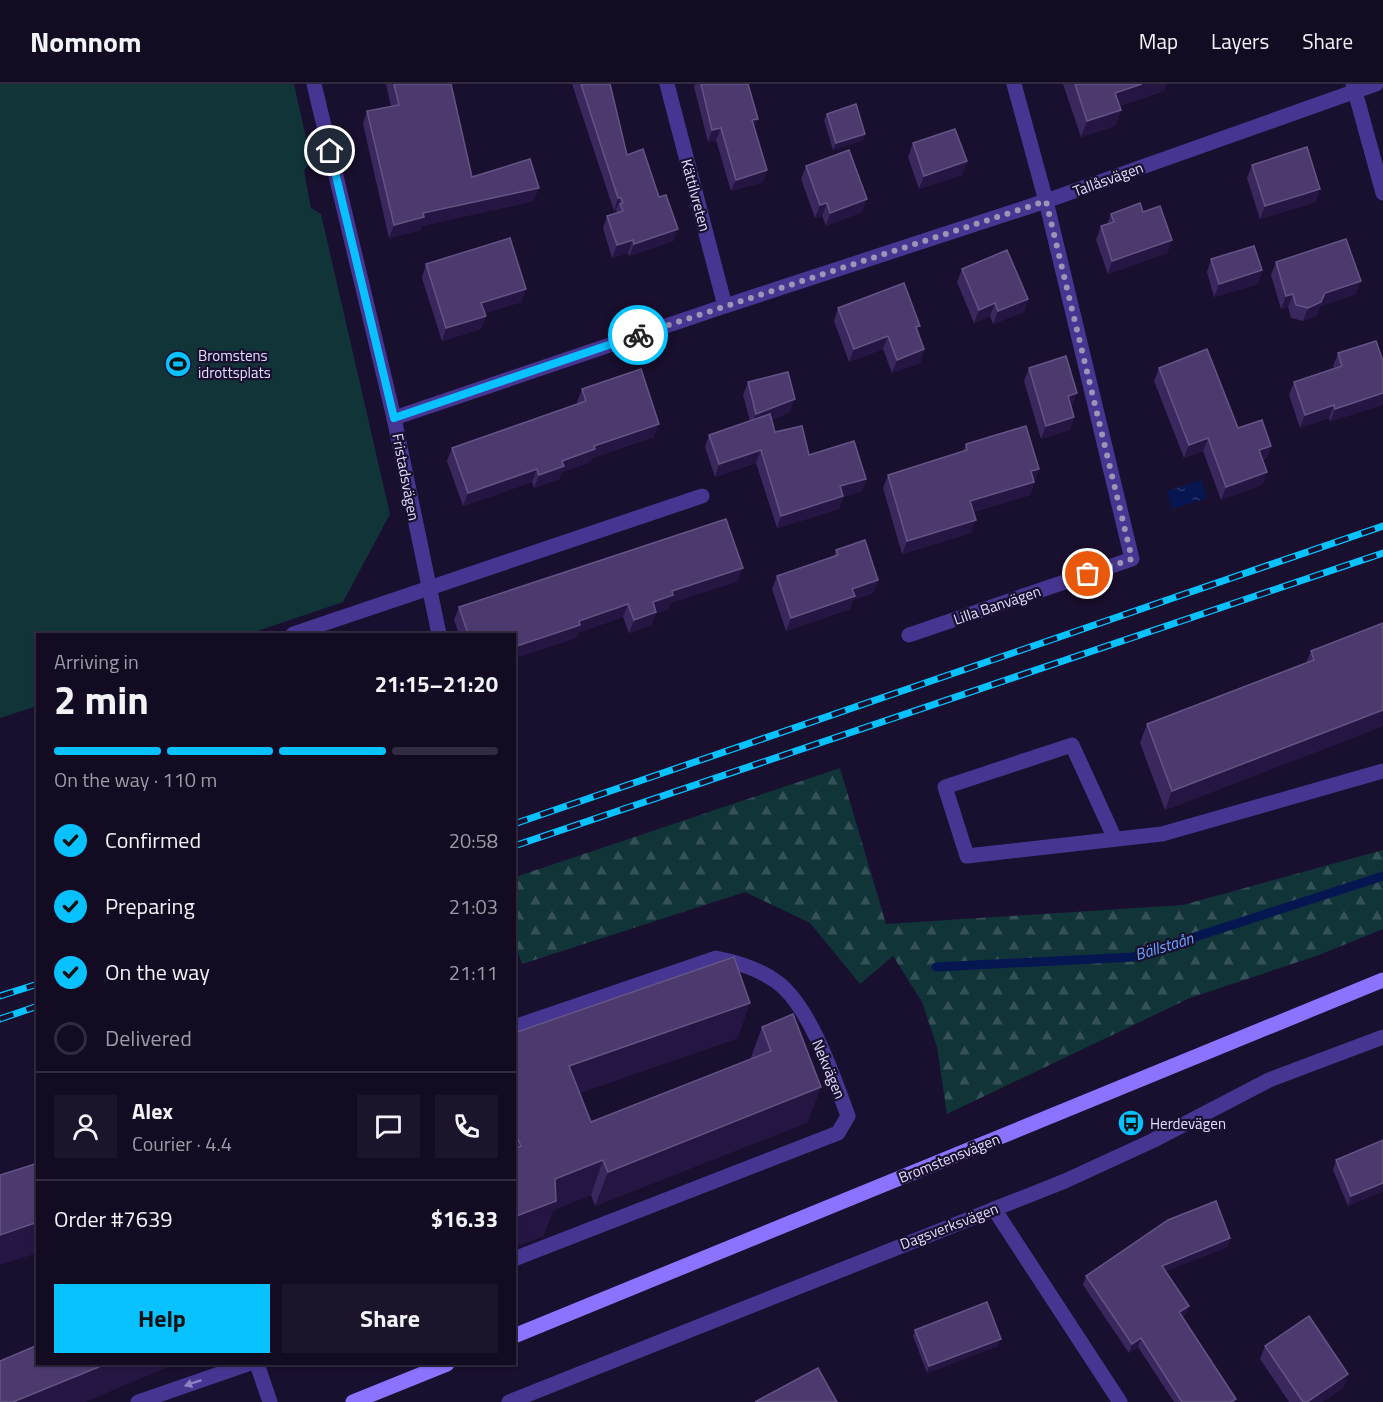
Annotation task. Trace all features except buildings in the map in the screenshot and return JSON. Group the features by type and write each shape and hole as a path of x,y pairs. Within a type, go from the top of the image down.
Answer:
{"street":[{"name":"Fristadsvägen","path":"314,84 394,418 439,633"},
{"name":"Kättilvreten","path":"667,84 725,306"},
{"name":"Lilla Banvägen","path":"909,635 1132,559 1046,201 1014,84"},
{"name":"Tallåsvägen","path":"394,418 1046,201 1354,88 1376,84"},
{"path":"1354,88 1383,193"},
{"path":"296,633 702,496"},
{"path":"1115,839 1072,745 945,787 967,856 1162,834 1383,771"},
{"name":"Nekvägen","path":"516,1026 716,958 740,963 777,982 797,1004 831,1068 848,1116 838,1133 516,1258"},
{"name":"Bromstensvägen","path":"516,1335 1383,980"},
{"name":"Dagsverksvägen","path":"509,1402 1065,1181 1152,1141 1269,1080 1383,1037"},
{"path":"994,1209 1120,1402"},
{"path":"138,1402 245,1365"},
{"path":"257,1365 270,1402"},
{"path":"353,1402 445,1365"}],"green space":[{"name":"Bromstens idrottsplats","path":"0,84 294,84 311,160 304,171 311,208 321,214 390,514 343,602 252,633 36,633 36,706 0,718"},
{"path":"840,768 886,924 1183,905 1383,850 1383,929 1319,955 1190,998 947,1114 937,1047 922,1002 893,956 860,984 810,923 745,892 522,964 516,947 516,877"}],"water":[{"path":"1201,480 1207,498 1172,509 1167,491"}],"waterway":[{"name":"Bällstaån","path":"936,967 1133,957 1383,876"}],"railway":[{"path":"516,823 1383,526"},
{"path":"516,845 1383,553"},
{"path":"0,996 36,985"},
{"path":"0,1019 36,1007"}],"way so far":[{"path":"638,335 1046,201 1132,559 1088,574"}],"place":[{"name":"Bromstens idrottsplats","path":"178,364"},
{"name":"Herdevägen","path":"1131,1123"}],"route":[{"path":"330,151 394,418 638,335"}]}
